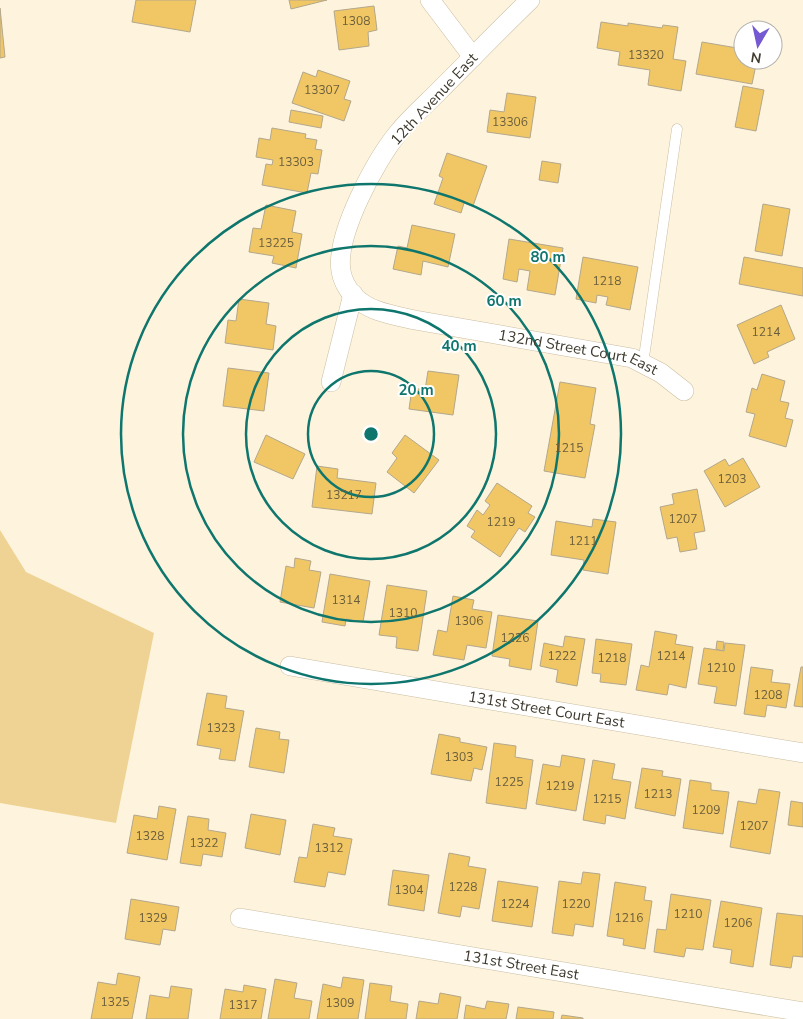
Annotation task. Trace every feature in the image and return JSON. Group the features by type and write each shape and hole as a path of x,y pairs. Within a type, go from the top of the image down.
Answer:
{"street":[{"path":"430,0 473,57"},
{"name":"12th Avenue East","path":"353,294 341,272 340,262 347,229 374,168 398,133 530,0"},
{"path":"332,382 353,294"},
{"name":"132nd Street Court East","path":"353,294 363,304 380,312 415,320 632,358 661,373 684,391"},
{"name":"131st Street Court East","path":"290,666 803,753"},
{"name":"131st Street East","path":"240,918 803,1012"}],"lane":[{"path":"643,364 677,129"}],"shaded area":[{"path":"0,530 26,572 154,633 116,823 0,803"}],"building":[{"path":"136,0 196,0 190,32 132,22"},
{"path":"289,0 327,0 291,9"},
{"path":"374,6 377,30 368,32 369,46 339,50 334,11"},
{"path":"0,8 5,57 0,58"},
{"path":"601,22 628,26 628,23 662,28 663,25 678,27 673,59 686,61 681,91 648,85 650,70 618,65 620,52 597,48"},
{"path":"702,42 733,47 733,70 755,70 752,84 696,74"},
{"path":"318,70 350,81 344,99 351,101 344,121 292,103 303,72 316,77"},
{"path":"743,86 764,90 756,131 735,127"},
{"path":"507,93 536,97 530,138 487,132 490,110 504,112"},
{"path":"291,110 323,116 321,128 289,122"},
{"path":"272,128 306,134 305,138 317,140 315,149 322,150 318,174 311,173 307,193 262,185 266,164 272,165 273,160 256,157 259,138 270,140"},
{"path":"447,153 487,166 473,206 464,203 461,213 434,204 443,178 439,176"},
{"path":"542,161 561,164 558,183 539,180"},
{"path":"763,204 790,209 782,256 755,251"},
{"path":"266,205 296,211 292,232 302,234 296,268 272,263 274,256 249,252 253,228 261,229"},
{"path":"412,225 455,234 448,267 423,261 421,275 393,269 398,246 407,248"},
{"path":"509,239 563,248 555,295 527,290 530,271 519,269 517,282 503,279"},
{"path":"583,257 638,267 630,310 606,305 608,297 597,295 596,303 576,299"},
{"path":"744,257 803,268 803,296 739,284"},
{"path":"239,299 269,303 266,324 276,326 273,350 225,343 228,320 236,321"},
{"path":"781,305 795,339 767,352 769,357 754,364 737,325"},
{"path":"228,368 269,373 264,411 223,406"},
{"path":"428,371 459,375 453,415 409,409 412,388 425,390"},
{"path":"762,374 785,381 780,401 789,403 785,418 793,420 786,447 749,436 755,414 746,412 752,388 757,390"},
{"path":"560,382 596,388 590,424 595,425 585,478 544,471"},
{"path":"266,435 305,454 293,479 254,462"},
{"path":"405,435 439,460 414,493 387,472 397,458 392,453"},
{"path":"743,458 760,487 725,507 704,471 725,459 729,466"},
{"path":"317,466 338,469 337,478 376,483 372,514 312,507"},
{"path":"497,483 532,506 528,513 535,517 525,532 519,528 500,557 471,537 475,531 467,526 477,510 483,515 490,505 485,501"},
{"path":"697,489 705,531 694,533 697,549 680,552 677,537 667,539 660,507 674,504 672,494"},
{"path":"593,519 616,522 608,574 583,570 584,560 551,555 556,521 592,527"},
{"path":"295,558 311,561 309,570 321,572 314,608 280,602 286,566 294,568"},
{"path":"330,574 370,581 363,622 346,619 345,626 322,622"},
{"path":"387,585 427,591 418,651 396,648 397,637 379,635"},
{"path":"453,596 474,600 472,609 492,612 486,648 467,645 464,660 433,655 438,630 447,632"},
{"path":"498,615 538,621 531,670 509,666 510,659 492,656"},
{"path":"655,631 677,635 675,644 693,647 686,688 669,684 667,695 636,690 641,665 649,667"},
{"path":"565,636 585,639 577,686 556,682 558,670 540,666 544,643 563,647"},
{"path":"596,639 632,644 626,685 600,682 601,674 592,673"},
{"path":"717,641 724,642 723,651 716,649"},
{"path":"725,643 745,645 736,706 714,703 717,687 698,684 704,648 724,651"},
{"path":"751,667 773,670 771,682 790,684 786,708 767,705 765,717 744,714"},
{"path":"801,667 803,667 803,707 794,706"},
{"path":"207,693 227,696 225,708 244,711 235,761 219,759 221,749 197,745"},
{"path":"256,728 280,732 279,739 289,740 284,773 249,767"},
{"path":"439,734 460,738 460,742 487,747 482,770 474,768 471,781 431,774"},
{"path":"494,743 516,746 515,757 533,760 526,809 486,803"},
{"path":"562,755 585,759 576,811 536,804 543,764 560,767"},
{"path":"593,760 615,764 612,779 631,782 625,819 606,815 605,824 583,820"},
{"path":"642,768 663,771 662,776 681,779 675,816 635,808"},
{"path":"690,780 711,783 711,790 729,792 723,834 683,828"},
{"path":"759,789 780,792 770,854 730,847 738,801 756,804"},
{"path":"791,801 803,803 803,827 788,825"},
{"path":"159,806 176,809 167,860 127,853 134,815 157,819"},
{"path":"251,814 286,820 280,855 245,848"},
{"path":"188,816 209,819 208,830 226,833 222,857 203,854 201,866 180,863"},
{"path":"313,824 335,828 333,836 352,839 345,875 328,872 325,887 294,882 299,857 307,858"},
{"path":"449,853 470,857 468,866 486,869 479,909 462,906 460,917 438,913"},
{"path":"393,870 429,875 424,911 388,905"},
{"path":"583,872 600,874 593,927 575,924 573,936 552,933 559,881 581,884"},
{"path":"498,881 538,887 532,927 492,921"},
{"path":"615,882 646,887 644,900 652,901 645,949 623,945 624,939 607,936"},
{"path":"671,894 711,900 703,950 686,948 684,957 654,952 657,929 666,930"},
{"path":"131,899 179,907 175,931 163,929 160,945 125,939"},
{"path":"721,901 762,908 753,967 730,963 732,950 713,947"},
{"path":"777,913 803,916 803,957 793,956 791,968 770,965"},
{"path":"118,973 140,977 132,1019 91,1019 98,982 116,985"},
{"path":"343,977 364,980 358,1019 317,1019 323,984 341,988"},
{"path":"275,979 297,983 294,998 312,1001 309,1019 268,1019"},
{"path":"370,983 392,986 390,1001 408,1004 406,1019 365,1019"},
{"path":"244,985 266,989 261,1019 220,1019 225,989 243,992"},
{"path":"171,986 192,989 188,1019 146,1019 150,995 169,998"},
{"path":"440,993 461,997 457,1019 416,1019 419,1001 438,1004"},
{"path":"487,1001 509,1004 506,1019 464,1019 466,1005 485,1009"},
{"path":"518,1007 554,1012 553,1019 516,1019"},
{"path":"562,1015 583,1018 583,1019 561,1019"}]}
